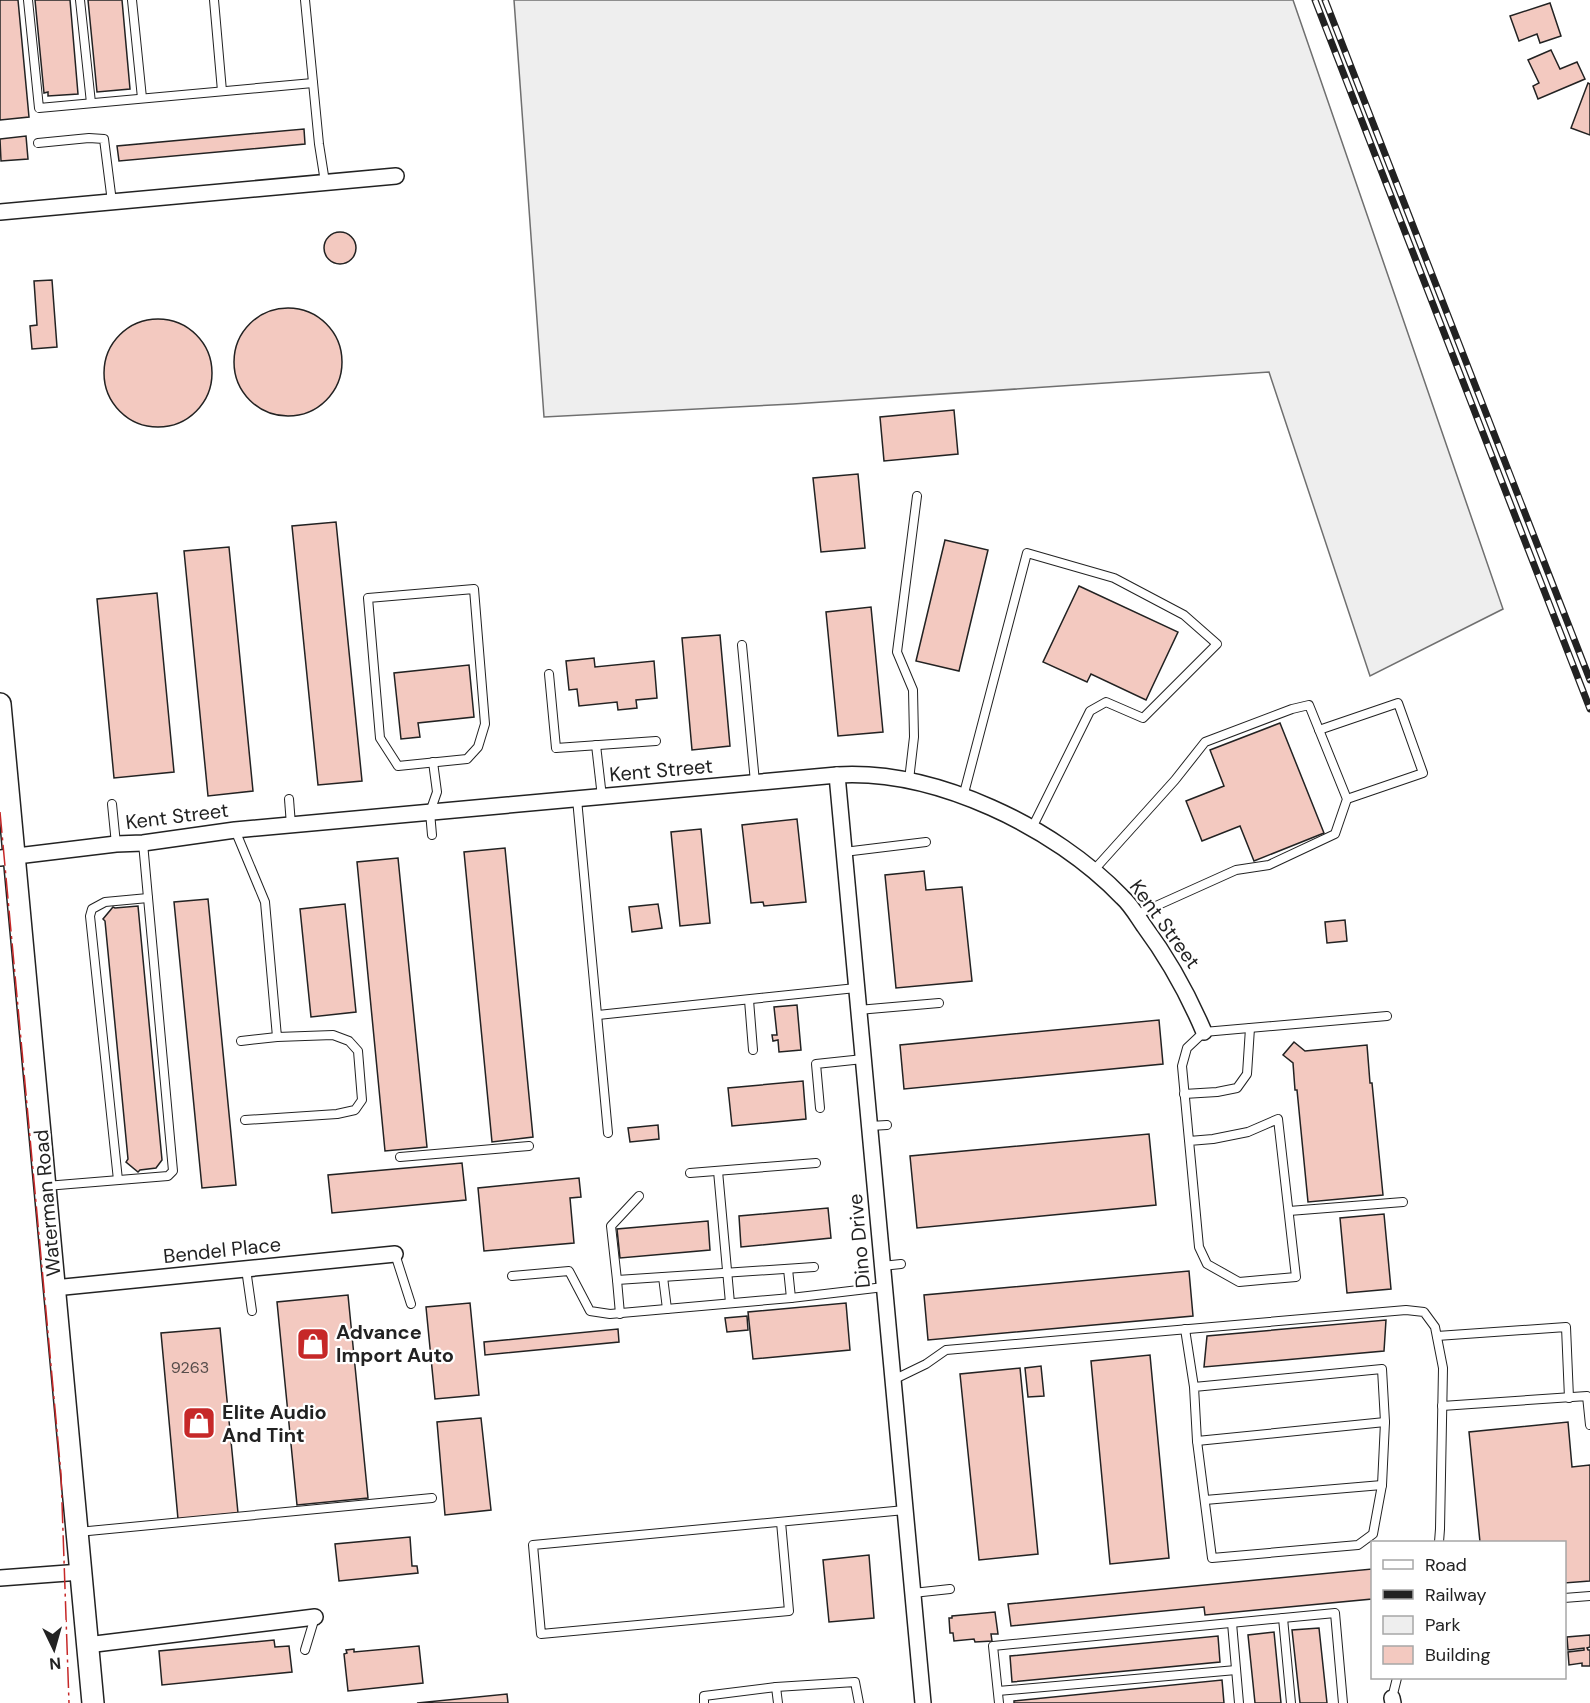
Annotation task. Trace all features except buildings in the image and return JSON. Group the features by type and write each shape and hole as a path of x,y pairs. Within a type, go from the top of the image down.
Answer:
{"main road":[{"name":"Waterman Road","path":"0,704 7,858 45,1187 93,1703"}],"street":[{"path":"0,212 396,176"},
{"name":"Kent Street","path":"7,858 235,830 755,782 858,774 909,780 981,803 1032,828 1094,870 1124,898 1170,962 1189,996 1204,1032"},
{"name":"Dino Drive","path":"837,775 923,1703"},
{"name":"Bendel Place","path":"54,1288 395,1254"},
{"path":"0,1578 81,1572"},
{"path":"87,1645 148,1644 315,1617"}],"lane":[{"path":"28,0 39,108 313,83"},
{"path":"80,0 91,104"},
{"path":"132,0 142,98"},
{"path":"213,0 222,91"},
{"path":"305,0 319,144 325,182"},
{"path":"38,143 88,138 105,139 112,202"},
{"path":"909,780 914,737 913,690 897,651 917,496"},
{"path":"963,797 1028,553 1114,578 1184,615 1217,644 1143,717 1106,702 1090,711 1032,828"},
{"path":"474,589 485,724 478,747 467,759 434,762 398,766 380,738 368,598 474,589"},
{"path":"742,645 755,782"},
{"path":"549,674 556,747 656,741"},
{"path":"1319,730 1398,703 1423,773 1347,800"},
{"path":"1094,870 1205,742 1292,709 1309,705 1347,800 1335,834 1269,865 1236,870 1136,915"},
{"path":"596,745 602,797"},
{"path":"432,835 430,812 437,792 434,762"},
{"path":"289,799 291,825"},
{"path":"577,799 608,1134"},
{"path":"112,804 116,844"},
{"path":"235,830 265,902 277,1037"},
{"path":"844,852 926,842"},
{"path":"45,1187 168,1176 173,1171 143,843"},
{"path":"117,1180 90,916 92,909 105,902 148,898"},
{"path":"598,1015 856,988"},
{"path":"749,1000 753,1050"},
{"path":"858,1010 939,1003"},
{"path":"1189,1141 1248,1132 1278,1119 1296,1277 1239,1282 1207,1264 1199,1247 1184,1094 1182,1066 1187,1048 1204,1032 1387,1016"},
{"path":"1184,1094 1237,1088 1247,1074 1250,1028"},
{"path":"241,1041 333,1035 349,1041 358,1051 362,1100 355,1110 338,1114 246,1120"},
{"path":"820,1108 816,1064 863,1059"},
{"path":"870,1126 887,1125"},
{"path":"400,1157 529,1146"},
{"path":"690,1173 816,1163"},
{"path":"718,1171 730,1303"},
{"path":"620,1314 611,1226 639,1196"},
{"path":"1289,1211 1403,1202"},
{"path":"395,1254 411,1304"},
{"path":"882,1266 900,1264"},
{"path":"617,1280 814,1267"},
{"path":"246,1269 252,1311"},
{"path":"788,1269 791,1298"},
{"path":"512,1276 569,1271 590,1311 610,1314 791,1298 884,1287"},
{"path":"663,1277 667,1309"},
{"path":"893,1380 926,1364 946,1350 1406,1310 1424,1312 1435,1327 1443,1368 1438,1541"},
{"path":"1437,1336 1566,1327 1569,1398"},
{"path":"1185,1329 1194,1387 1197,1441 1212,1558 1358,1545 1373,1534 1382,1485 1385,1422 1382,1369 1194,1387"},
{"path":"1442,1406 1587,1396 1590,1425"},
{"path":"1197,1441 1385,1422"},
{"path":"1205,1500 1382,1485"},
{"path":"77,1532 432,1498"},
{"path":"781,1522 789,1611 541,1634 532,1545 905,1510"},
{"path":"912,1593 950,1589"},
{"path":"1566,1598 1590,1596"},
{"path":"999,1703 993,1646 1335,1613 1343,1703"},
{"path":"305,1650 315,1617"},
{"path":"1282,1618 1291,1703"},
{"path":"1232,1623 1239,1703"},
{"path":"998,1691 1236,1670"},
{"path":"1392,1700 1397,1679"},
{"path":"704,1703 704,1696 776,1687 855,1682 859,1703"},
{"path":"776,1687 778,1703"}],"green space":[{"path":"514,0 1293,0 1503,609 1370,676 1269,372 793,404 544,417"}],"railway":[{"path":"1315,0 1590,709"},
{"path":"1325,0 1590,680"}],"power":[{"path":"0,812 61,1474 69,1703"}],"place":[{"name":"Advance Import Auto","path":"313,1344"},
{"name":"Elite Audio And Tint","path":"199,1423"}]}
